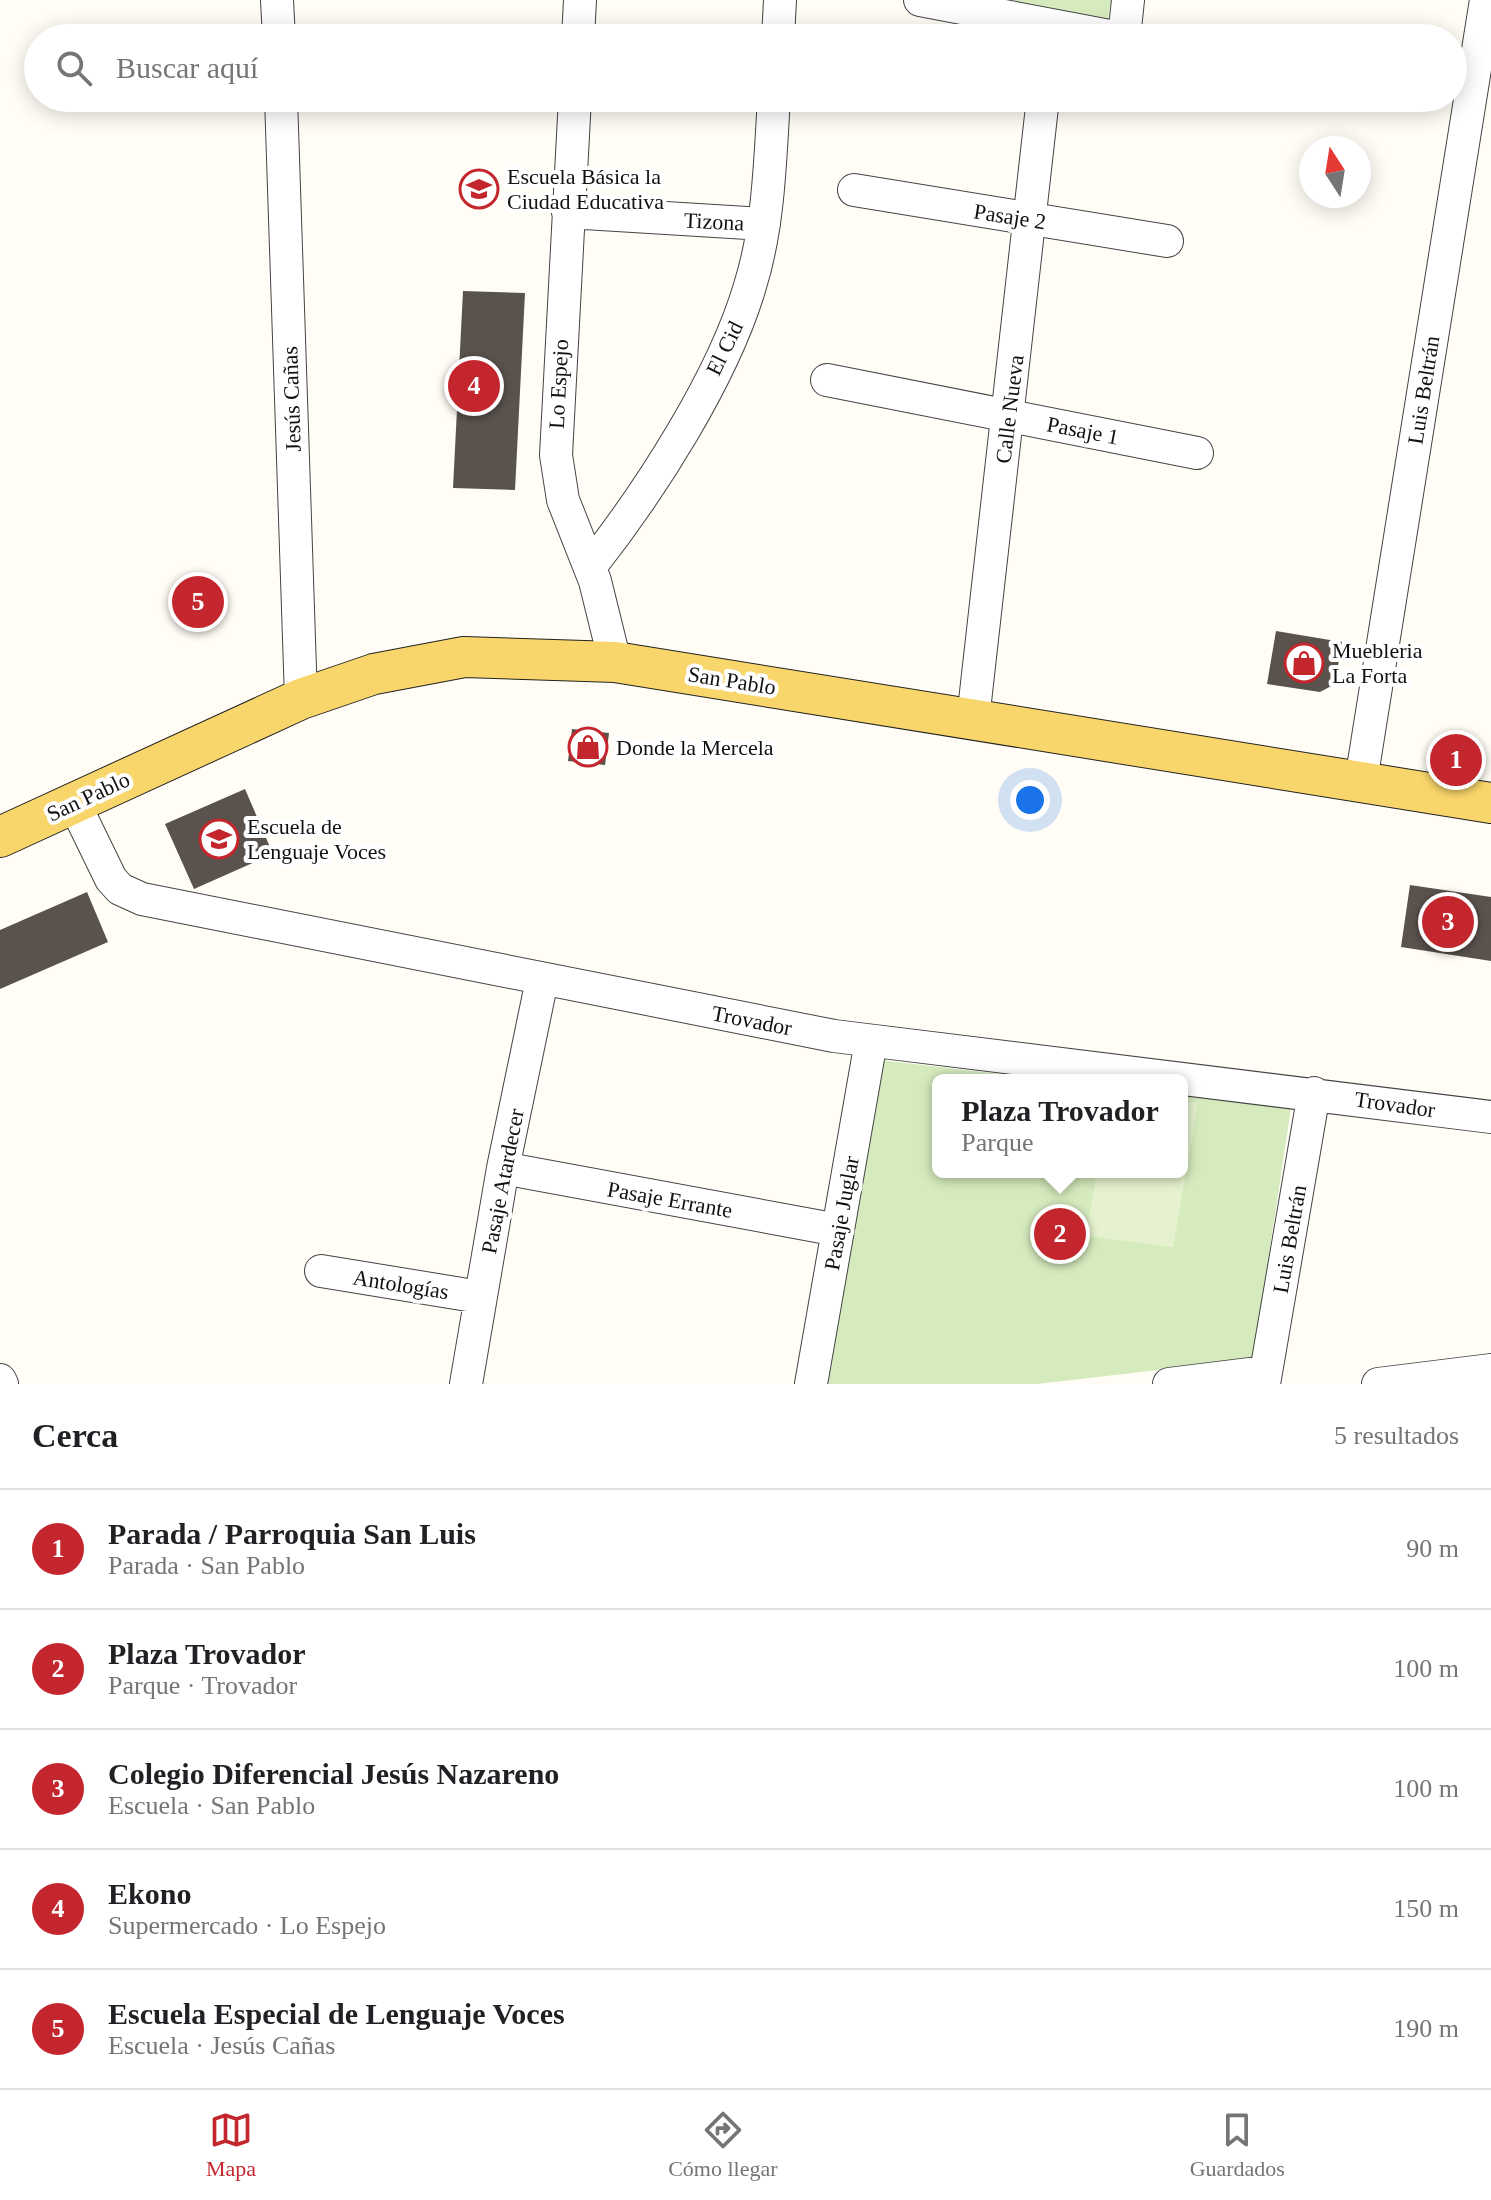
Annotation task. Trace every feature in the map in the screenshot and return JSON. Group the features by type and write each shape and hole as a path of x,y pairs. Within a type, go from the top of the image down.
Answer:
{"main road":[{"name":"San Pablo","path":"0,837 301,699 374,674 464,657 615,662 1491,803"}],"street":[{"path":"277,0 278,24"},
{"path":"579,24 580,0"},
{"path":"779,24 780,0"},
{"path":"920,0 953,3 1026,24"},
{"path":"1124,24 1128,0"},
{"name":"Luis Beltrán","path":"1361,781 1486,0"},
{"name":"Jesús Cañas","path":"281,112 301,699"},
{"name":"Lo Espejo","path":"574,112 556,455 563,500 590,567 615,662"},
{"name":"El Cid","path":"590,567 661,463 715,369 742,312 764,224 773,112"},
{"name":"Calle Nueva","path":"973,719 1041,112"},
{"name":"Pasaje 2","path":"854,190 1167,241"},
{"name":"Tizona","path":"568,212 764,224"},
{"name":"Pasaje 1","path":"827,380 1197,453"},
{"name":"Trovador","path":"74,803 111,879 130,895 542,980 871,1041 1152,1074"},
{"name":"Pasaje Atardecer","path":"466,1384 503,1168 542,980"},
{"name":"Pasaje Juglar","path":"811,1384 871,1041"},
{"name":"Trovador","path":"1188,1078 1491,1117"},
{"name":"Luis Beltrán","path":"1265,1378 1314,1093"},
{"name":"Pasaje Errante","path":"503,1168 838,1230"},
{"name":"Antologías","path":"321,1271 480,1297"},
{"path":"1378,1384 1491,1370"},
{"path":"1169,1384 1265,1378"}],"green space":[{"path":"981,0 1111,0 1108,19"},
{"path":"880,1060 998,1074 932,1074 932,1178 1188,1178 1188,1097 1291,1108 1253,1359 1037,1384 820,1384"},
{"path":"1188,1102 1198,1103 1188,1161"},
{"path":"1096,1178 1185,1178 1173,1247 1086,1236"}],"building":[{"path":"463,291 525,293 515,490 453,488"},
{"name":"Muebleria La Forta","path":"1276,631 1342,642 1335,684 1320,692 1267,684"},
{"name":"Donde la Mercela","path":"572,729 609,733 605,765 568,761"},
{"name":"Escuela de Lenguaje Voces","path":"245,789 273,854 194,889 165,824"},
{"path":"1410,885 1491,897 1491,961 1401,947"},
{"path":"87,892 108,942 0,989 0,930"}],"place":[{"name":"Escuela Básica la Ciudad Educativa","path":"479,189"},
{"name":"Ekono","path":"474,386"},
{"name":"Escuela Especial de Lenguaje Voces","path":"198,602"},
{"name":"Muebleria La Forta","path":"1304,663"},
{"name":"Donde la Mercela","path":"588,747"},
{"name":"Parada / Parroquia San Luis","path":"1456,760"},
{"name":"Escuela de Lenguaje Voces","path":"219,839"},
{"name":"Colegio Diferencial Jesús Nazareno","path":"1448,922"},
{"name":"Plaza Trovador","path":"1060,1234"}]}
